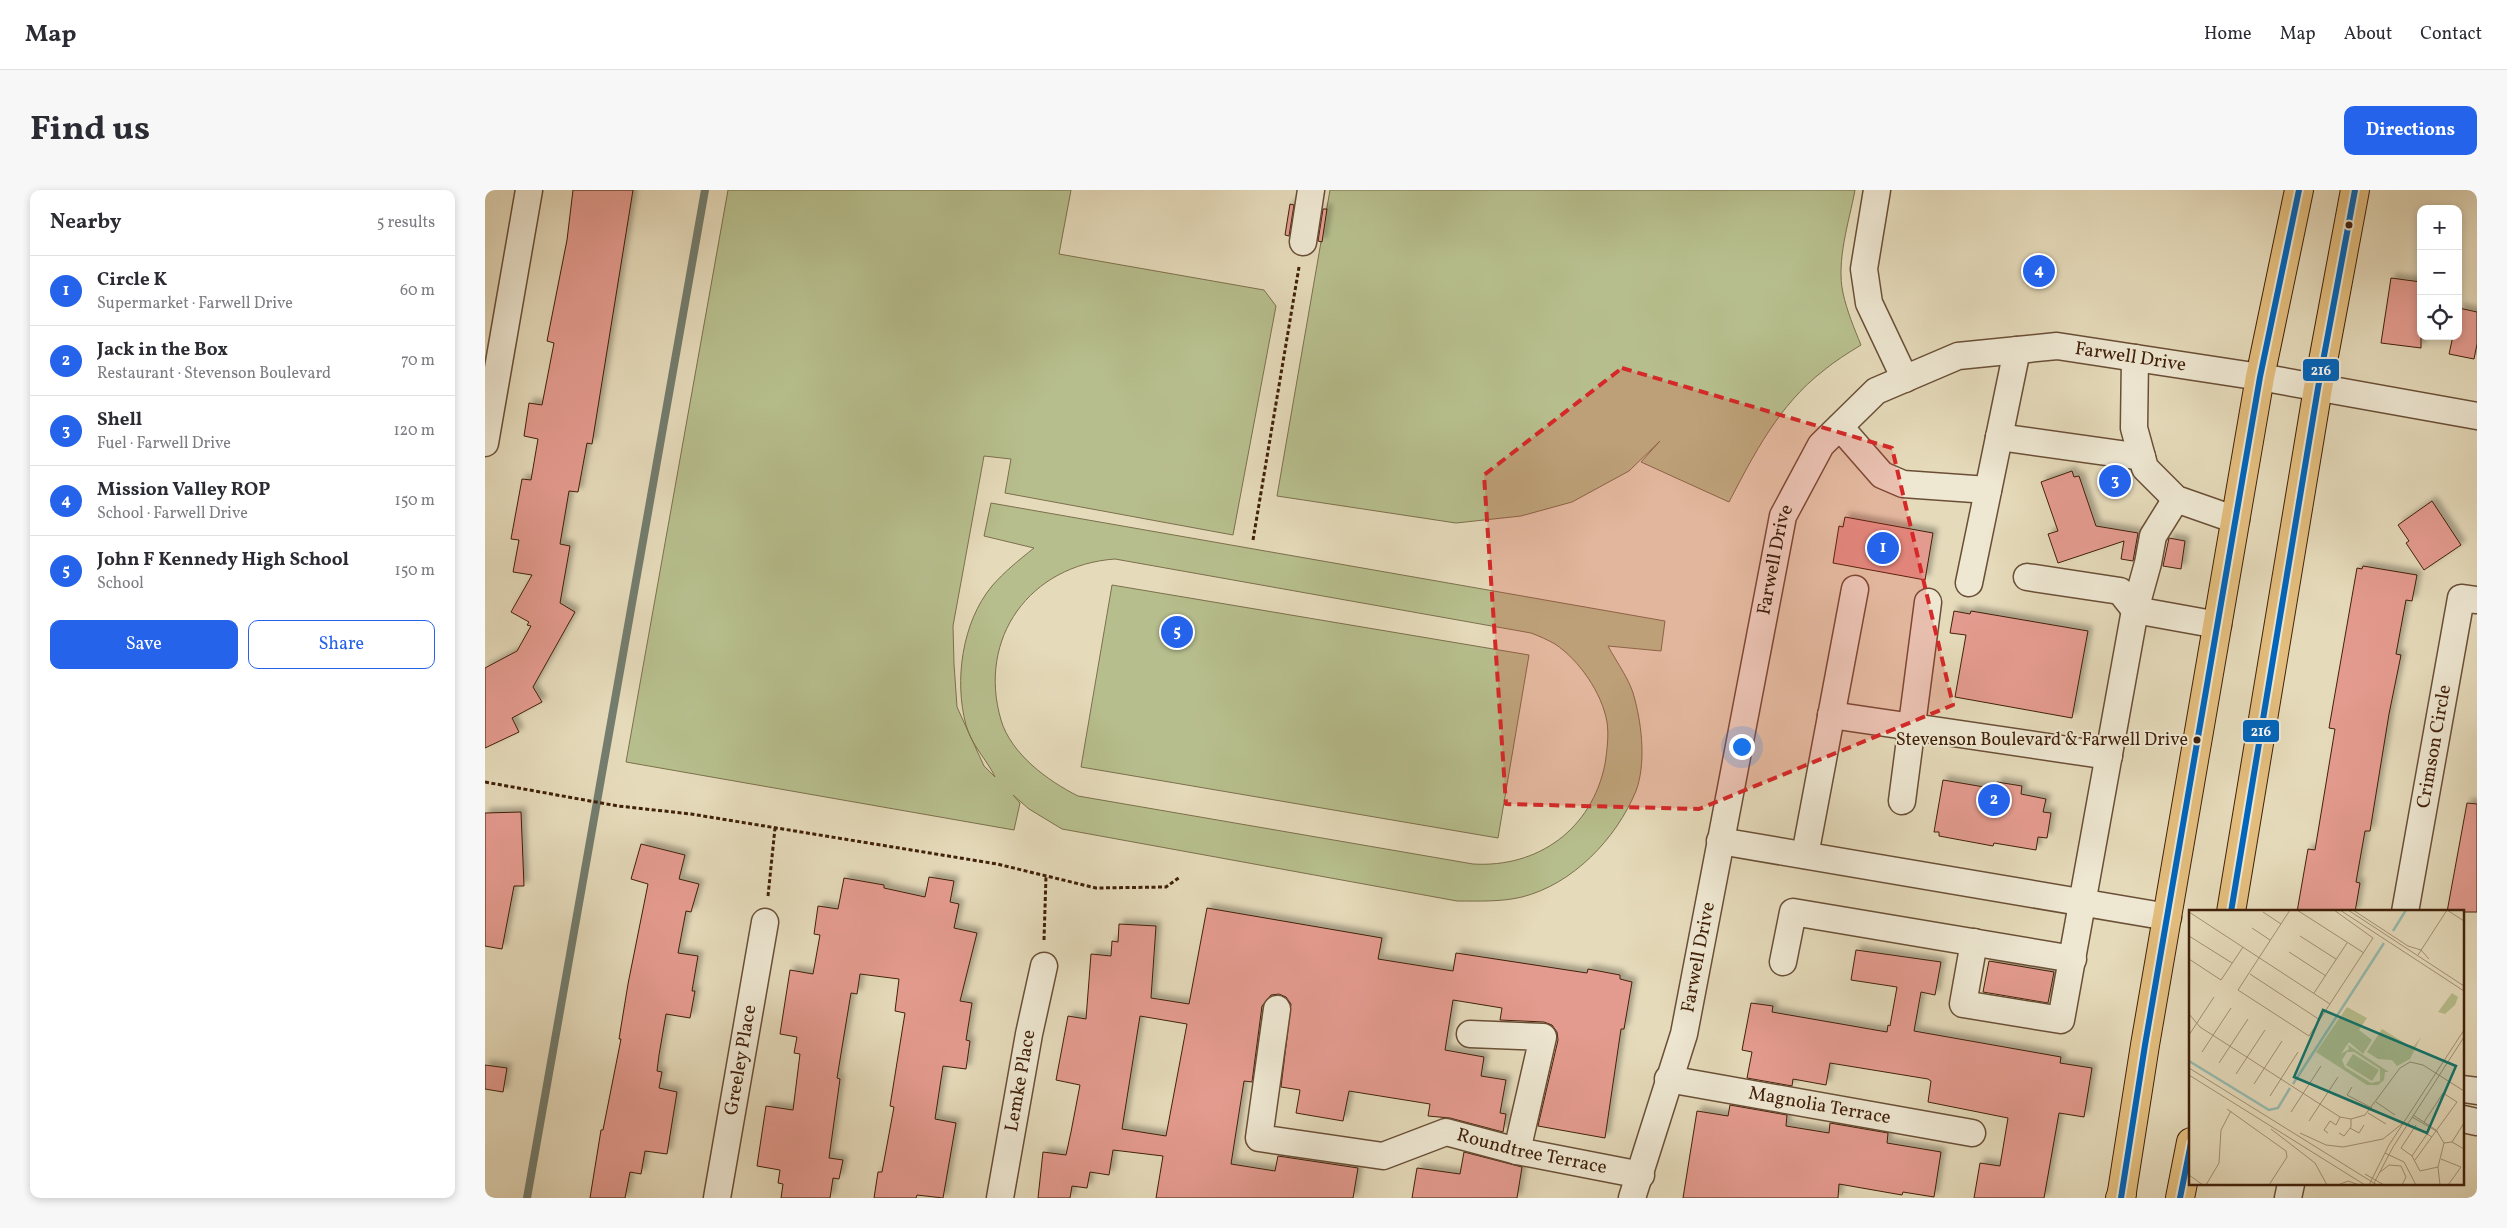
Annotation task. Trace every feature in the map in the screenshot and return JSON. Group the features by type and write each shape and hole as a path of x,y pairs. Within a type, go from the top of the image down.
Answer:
{"main road":[{"path":"2121,1196 2261,377 2299,190"},
{"path":"2231,910 2319,388 2355,190"},
{"path":"2180,1198 2189,1152"}],"street":[{"path":"485,443 495,333 529,190"},
{"path":"1303,242 1311,190"},
{"path":"1877,190 1864,269 1869,303 1905,379"},
{"name":"Farwell Drive","path":"1637,1186 1668,1079 1684,1034 1783,516 1821,445 1876,391 1958,356 2057,346 2261,377 2477,416"},
{"path":"1969,583 2017,350"},
{"path":"2135,358 2134,428 2145,468 2176,499 2236,520"},
{"path":"1840,427 1882,474 1903,484 1988,490"},
{"path":"1999,437 2142,457"},
{"path":"1974,942 1963,1004 2061,1020 2135,610 2148,563 2153,536 2176,499"},
{"path":"2027,577 2120,591 2135,610 2218,625"},
{"path":"1805,855 1855,589"},
{"name":"Crimson Circle","path":"2405,910 2461,598 2477,600"},
{"path":"1902,801 1928,602"},
{"path":"1831,715 2109,756"},
{"path":"1721,840 2168,917"},
{"path":"1783,962 1793,912 2073,959"},
{"name":"Greeley Place","path":"717,1198 765,922"},
{"name":"Lemke Place","path":"1000,1198 1029,1034 1044,966"},
{"name":"Roundtree Terrace","path":"1277,1009 1259,1138 1383,1156 1446,1132 1637,1186"},
{"path":"1470,1034 1543,1037 1517,1151"},
{"name":"Magnolia Terrace","path":"1668,1079 1972,1133"}],"path":[{"path":"1253,540 1303,242"},
{"path":"485,782 618,806 691,814 997,864 1096,888 1166,887 1180,877"},
{"path":"765,922 775,828"},
{"path":"1044,966 1047,876"}],"highlighted area":[{"path":"1622,368 1892,448 1953,705 1699,809 1506,804 1484,475"}],"green space":[{"path":"728,190 1071,190 1059,254 1264,290 1276,306 1233,535 1005,493 1011,459 984,456 953,626 957,707 968,731 962,708 961,690 961,671 967,634 982,601 992,586 1034,548 984,536 991,503 1665,621 1661,651 1608,646 1633,693 1641,734 1642,757 1639,780 1627,809 1605,842 1575,870 1559,882 1541,891 1506,900 1457,901 1062,829 1029,809 1013,795 1020,803 1014,830 626,762","holes":["1115,559 1531,633 1564,651 1581,668 1595,689 1607,722 1608,738 1605,764 1598,787 1588,808 1575,825 1559,840 1540,851 1519,859 1497,864 1473,864 1078,796 1043,774 1013,744 1001,720 996,690 997,661 1004,635 1017,611 1035,591 1058,575 1085,564","972,740 988,765 995,777 984,766"]},
{"path":"1330,190 1855,190 1842,255 1841,281 1853,326 1861,345 1828,367 1807,384 1793,399 1758,448 1729,502 1641,462 1660,441 1629,471 1572,502 1521,516 1456,523 1277,496"},
{"path":"1112,585 1529,655 1498,838 1081,767"}],"building":[{"path":"573,190 633,190 592,444 587,443 578,492 569,491 560,544 570,546 560,603 575,612 533,687 542,702 512,718 519,732 485,748 485,668 517,651 531,626 527,625 529,622 511,612 532,575 513,572 519,540 511,539 522,479 531,480 538,439 524,436 529,403 542,405 554,343 547,341 567,240"},
{"path":"1290,204 1294,205 1289,236 1285,235"},
{"path":"1323,209 1327,209 1322,242 1318,241"},
{"path":"2391,278 2417,281 2417,340 2421,340 2421,348 2381,343"},
{"path":"2462,309 2477,312 2477,344 2474,359 2449,354 2452,340 2462,340"},
{"path":"2072,471 2074,477 2079,476 2096,526 2138,533 2133,561 2121,559 2124,541 2058,563 2048,534 2058,531 2041,482"},
{"path":"2432,501 2461,545 2424,570 2406,543 2409,541 2398,525"},
{"path":"1845,517 1933,533 1925,580 1833,563 1839,526 1843,527"},
{"path":"2169,538 2185,541 2181,569 2163,566"},
{"path":"2363,566 2417,575 2412,601 2406,600 2396,654 2401,655 2389,714 2370,831 2365,831 2356,882 2360,883 2355,910 2297,910 2308,849 2315,850 2335,729 2329,728 2357,568 2362,569"},
{"path":"1954,611 1970,614 1971,611 2088,631 2072,718 1955,697 1966,635 1950,633"},
{"path":"1943,780 1996,789 1997,782 2022,786 2021,794 2046,799 2043,812 2051,813 2047,838 2038,837 2036,850 1994,843 1993,846 1939,836 1939,832 1934,832"},
{"path":"2467,803 2477,804 2477,912 2447,910"},
{"path":"521,812 524,886 514,886 502,949 485,946 485,813"},
{"path":"641,844 685,855 679,879 699,884 691,912 686,911 678,953 698,956 692,991 695,991 690,1018 666,1014 657,1071 662,1072 659,1088 677,1092 667,1154 645,1151 641,1174 630,1172 625,1198 590,1198 601,1130 603,1130 621,1039 619,1039 628,984 648,884 631,879"},
{"path":"929,877 954,881 950,902 959,904 954,928 977,933 960,1001 972,1003 966,1040 970,1041 966,1069 943,1066 935,1119 956,1123 943,1198 917,1195 916,1198 874,1198 878,1172 882,1172 894,1107 890,1106 905,1013 895,1011 899,979 860,974 857,994 851,993 837,1078 840,1079 829,1158 843,1160 839,1179 833,1178 830,1198 781,1198 783,1184 778,1183 780,1170 757,1166 766,1106 793,1110 800,1054 794,1053 797,1037 780,1034 790,970 813,974 820,935 814,934 818,906 838,909 844,878 884,885 884,888 925,897"},
{"path":"1207,908 1382,938 1378,959 1453,971 1456,953 1587,973 1588,969 1620,975 1620,979 1632,982 1624,1029 1621,1029 1605,1138 1538,1126 1558,1040 1557,1032 1552,1025 1544,1022 1500,1020 1502,1008 1453,1000 1445,1050 1484,1057 1481,1076 1506,1080 1500,1113 1506,1114 1503,1132 1450,1118 1428,1116 1430,1104 1349,1091 1343,1121 1296,1113 1300,1090 1281,1087 1291,1004 1286,997 1279,994 1271,995 1262,1006 1252,1082 1244,1081 1231,1164 1275,1171 1278,1156 1358,1168 1353,1198 1156,1198 1163,1156 1113,1150 1109,1175 1090,1172 1087,1188 1072,1186 1070,1198 1038,1198 1043,1152 1066,1155 1071,1132 1080,1085 1056,1080 1068,1016 1086,1019 1091,954 1111,956 1112,941 1118,942 1119,924 1156,926 1151,998 1189,1004","holes":["1140,1016 1187,1024 1166,1136 1122,1129"]},
{"path":"1856,950 1941,962 1935,995 1921,992 1914,1031 2061,1057 2060,1063 2092,1068 2084,1117 2059,1113 2044,1198 1974,1198 1980,1163 2000,1166 2008,1118 1928,1102 1931,1081 1928,1079 1830,1063 1826,1085 1793,1079 1792,1086 1747,1078 1752,1052 1742,1050 1751,1003 1773,1006 1772,1012 1887,1032 1888,1025 1890,1026 1897,987 1851,980"},
{"path":"1989,961 2054,972 2048,1003 1983,992"},
{"path":"485,1065 507,1068 503,1092 485,1089"},
{"path":"1730,1105 1787,1115 1786,1126 1829,1133 1830,1123 1888,1133 1887,1143 1941,1152 1934,1197 1903,1192 1902,1195 1839,1184 1838,1198 1683,1198 1697,1111 1728,1116"},
{"path":"1464,1152 1522,1167 1517,1198 1412,1198 1417,1168 1460,1174"}],"waterway":[{"path":"527,1198 705,190"}],"transit line":[{"name":"216","path":"2121,1198 2145,1045 2260,377 2299,190"},
{"name":"216","path":"2231,910 2318,388 2355,190"},
{"name":"216","path":"2180,1198 2189,1153"}],"place":[{"name":"Mission Valley ROP","path":"2039,271"},
{"name":"Shell","path":"2115,481"},
{"name":"Circle K","path":"1883,548"},
{"name":"John F Kennedy High School","path":"1177,632"},
{"name":"Stevenson Boulevard & Farwell Drive","path":"2197,740"},
{"name":"Jack in the Box","path":"1994,800"}]}
